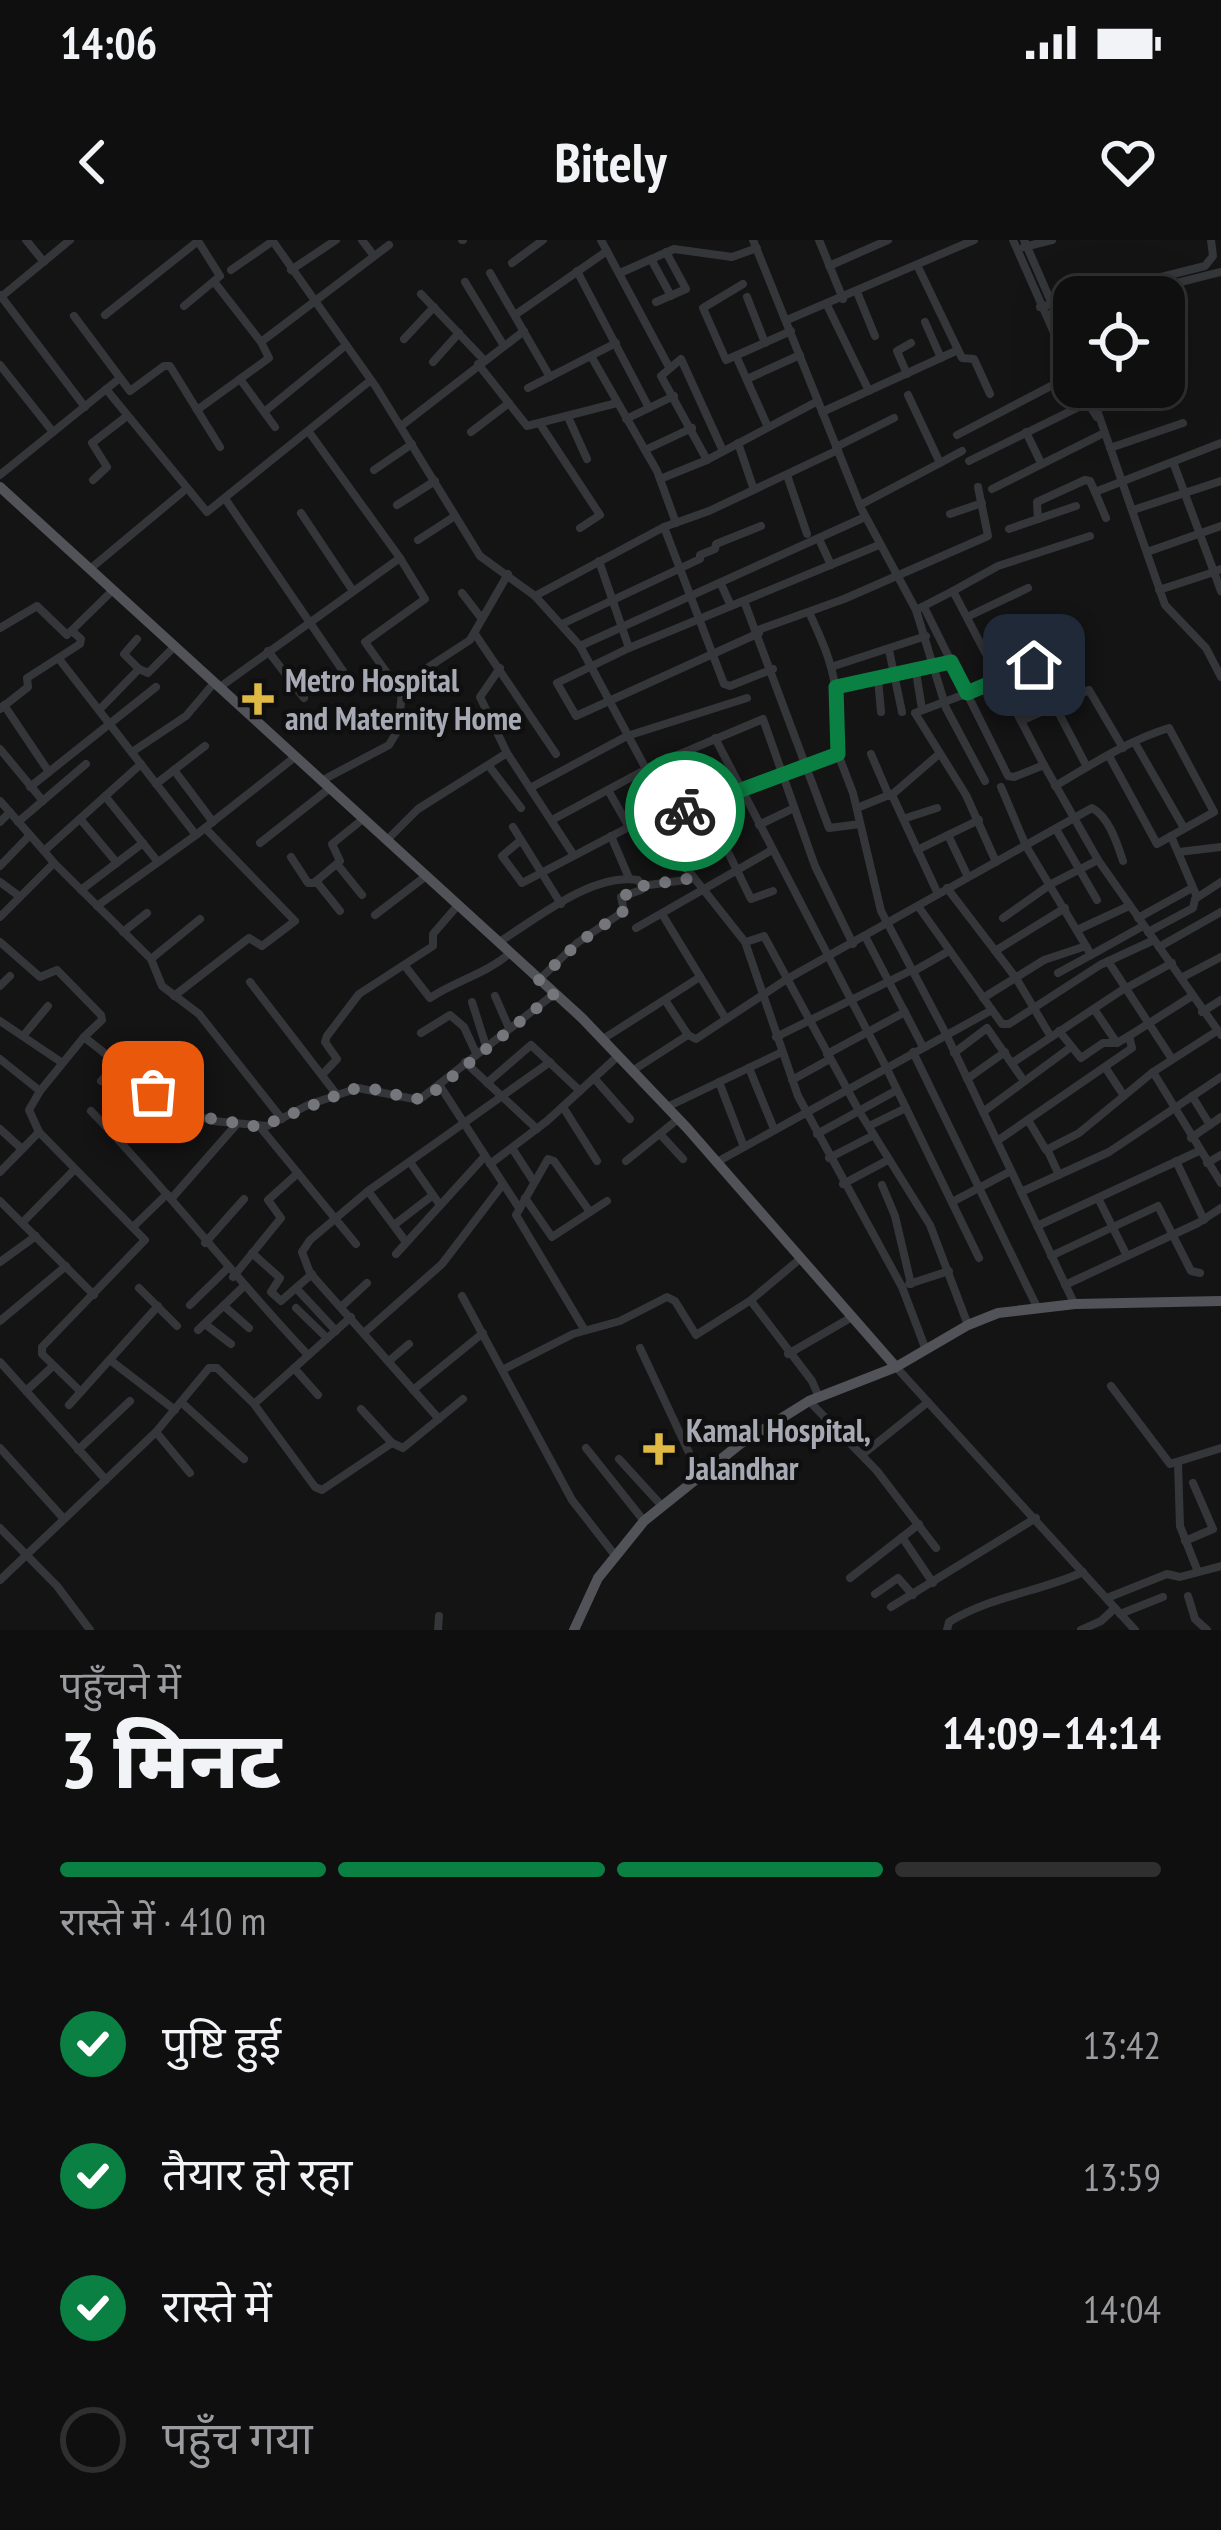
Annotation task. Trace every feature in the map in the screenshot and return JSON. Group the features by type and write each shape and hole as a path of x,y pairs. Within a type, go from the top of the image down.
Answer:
{"main road":[{"path":"0,488 603,1040 896,1367"},
{"path":"574,1630 614,1554 644,1521 764,1427 814,1399 896,1367 998,1312 1075,1304 1221,1301"}],"street":[{"path":"26,240 44,262"},
{"path":"70,240 1,299 86,407"},
{"path":"105,315 198,240 219,273 214,283 184,306"},
{"path":"291,270 336,240"},
{"path":"362,240 374,256"},
{"path":"512,263 543,240"},
{"path":"601,240 669,367"},
{"path":"819,240 843,298"},
{"path":"830,266 888,240"},
{"path":"787,320 974,240"},
{"path":"1020,244 1052,240"},
{"path":"1211,240 1211,262 1221,272"},
{"path":"231,270 272,241 371,380 480,556 535,596 580,646 607,702 650,767 674,815 684,865 745,942 806,1111 843,1184 907,1285"},
{"path":"620,273 670,247 732,257 755,244 865,517 895,575 951,662 1009,777 1044,765"},
{"path":"1020,244 1053,309 1042,311"},
{"path":"1020,244 1053,334"},
{"path":"261,342 388,245"},
{"path":"656,302 686,289 670,247"},
{"path":"515,315 607,251"},
{"path":"651,259 671,296"},
{"path":"1163,276 1211,262"},
{"path":"917,265 963,359 974,359 990,394"},
{"path":"577,271 650,408"},
{"path":"1185,281 1221,272"},
{"path":"490,273 550,377"},
{"path":"465,282 504,346"},
{"path":"197,410 270,357 214,283"},
{"path":"743,284 703,308 727,360 791,331"},
{"path":"857,292 875,336"},
{"path":"422,294 459,333 527,426 617,403"},
{"path":"747,297 765,344"},
{"path":"827,305 869,391"},
{"path":"404,338 434,307"},
{"path":"74,316 132,391 168,365 220,447"},
{"path":"925,322 941,358"},
{"path":"401,426 524,331"},
{"path":"433,362 459,333"},
{"path":"529,388 616,343"},
{"path":"907,374 897,350 911,343"},
{"path":"264,412 345,346"},
{"path":"822,412 958,350"},
{"path":"747,380 800,355"},
{"path":"591,356 645,449 676,523"},
{"path":"737,358 766,425"},
{"path":"707,460 660,374 681,359 724,451"},
{"path":"0,365 52,432"},
{"path":"0,475 120,378"},
{"path":"240,379 275,428"},
{"path":"106,389 208,512 371,380"},
{"path":"957,435 1053,387"},
{"path":"908,395 940,463"},
{"path":"626,419 674,396"},
{"path":"660,479 707,460 818,400"},
{"path":"472,432 508,403"},
{"path":"969,461 1076,408"},
{"path":"1091,408 1098,418"},
{"path":"1095,408 1159,590 1172,615 1214,658 1221,677"},
{"path":"93,480 107,467 92,443 128,416"},
{"path":"568,417 586,459"},
{"path":"535,596 664,527 787,475 894,418"},
{"path":"1110,448 1183,423"},
{"path":"540,424 600,515 580,528"},
{"path":"645,449 692,428"},
{"path":"309,432 425,599 365,642 394,683"},
{"path":"1026,432 1041,464"},
{"path":"992,489 1104,433"},
{"path":"737,443 753,487"},
{"path":"1095,491 1221,443"},
{"path":"374,470 412,444"},
{"path":"860,505 962,452"},
{"path":"1173,462 1218,571 1221,591"},
{"path":"787,475 807,534"},
{"path":"1038,519 1037,502 1087,480 1106,518"},
{"path":"397,506 435,481"},
{"path":"1133,510 1221,481"},
{"path":"879,545 590,665 559,680 558,686 576,716 758,632 988,536 978,487"},
{"path":"88,570 186,489"},
{"path":"226,500 345,674"},
{"path":"950,514 982,503"},
{"path":"1009,529 1076,506"},
{"path":"301,513 353,591"},
{"path":"418,540 455,516"},
{"path":"580,646 865,517"},
{"path":"562,624 700,560 700,554 714,550 716,544 761,526"},
{"path":"1147,552 1221,526"},
{"path":"664,527 728,686 772,669"},
{"path":"920,608 998,566 1090,536"},
{"path":"819,538 831,565"},
{"path":"132,752 186,716 216,686 400,558"},
{"path":"599,561 629,649"},
{"path":"1159,590 1218,571"},
{"path":"260,843 326,784 389,745 398,730 402,693 475,634 508,574"},
{"path":"722,584 731,606"},
{"path":"967,617 1028,588"},
{"path":"0,628 37,606 66,635 112,591"},
{"path":"953,591 1074,819 1219,1033 1172,1059 1079,1133 1047,1149 1042,1148 1028,1120"},
{"path":"462,593 482,619"},
{"path":"744,601 831,829 860,824"},
{"path":"920,608 943,701 985,781"},
{"path":"809,612 836,687 838,754 856,808 875,896 1075,1304"},
{"path":"49,772 2,707 27,688 26,678 81,642 72,631"},
{"path":"475,634 556,754"},
{"path":"831,667 926,636"},
{"path":"137,639 124,654 149,672 174,647"},
{"path":"889,650 902,712"},
{"path":"996,862 979,820 915,715 1067,650"},
{"path":"268,651 304,698"},
{"path":"59,659 196,835"},
{"path":"836,687 951,662"},
{"path":"500,668 479,695 507,753 573,854"},
{"path":"100,710 139,669"},
{"path":"916,671 922,709"},
{"path":"878,679 881,712"},
{"path":"30,787 156,687"},
{"path":"1021,721 1089,690 1123,748"},
{"path":"530,788 627,736 747,698"},
{"path":"1054,704 1088,767"},
{"path":"552,820 650,767 763,719 815,866 853,944"},
{"path":"1055,786 1123,748 1166,728 1215,809 1157,844 1109,756"},
{"path":"715,738 979,1258"},
{"path":"1135,743 1184,828"},
{"path":"156,784 206,746"},
{"path":"0,749 43,801"},
{"path":"387,840 418,809 507,753"},
{"path":"521,840 502,857 520,883 629,827 838,754"},
{"path":"871,754 942,891 995,951 1055,1034 1082,1058 1103,1043 1117,1043 1192,996"},
{"path":"856,808 891,795 939,754"},
{"path":"97,906 295,757"},
{"path":"18,822 86,764"},
{"path":"44,851 141,764"},
{"path":"489,766 521,808"},
{"path":"174,770 209,825 295,921 262,946 249,938 175,996"},
{"path":"1000,787 1026,846 1089,950"},
{"path":"608,790 629,827"},
{"path":"105,796 158,862"},
{"path":"0,801 54,863 151,959 154,974 199,1014 282,1119"},
{"path":"704,803 753,900 773,891"},
{"path":"759,825 794,808"},
{"path":"903,819 937,808"},
{"path":"665,1000 695,1039 787,979 1096,808 1123,861"},
{"path":"0,822 10,812"},
{"path":"291,857 308,883 316,881 341,860 332,844 363,818"},
{"path":"81,820 117,863"},
{"path":"917,850 979,820"},
{"path":"513,827 561,904"},
{"path":"1056,829 1097,900"},
{"path":"948,835 968,877"},
{"path":"0,866 30,836"},
{"path":"611,836 630,879"},
{"path":"918,906 982,998 1007,1025 1194,908 1195,892 1171,836"},
{"path":"81,890 143,843"},
{"path":"1179,852 1221,847"},
{"path":"636,928 772,850"},
{"path":"1003,918 1051,884 1099,860"},
{"path":"0,917 54,863"},
{"path":"338,864 362,895"},
{"path":"375,915 426,876"},
{"path":"642,886 693,878"},
{"path":"499,942 612,879 640,880 641,890 621,897 625,910 577,944 539,980"},
{"path":"316,881 340,910"},
{"path":"0,882 19,896"},
{"path":"1149,933 1195,892 1221,883"},
{"path":"322,1075 337,1059 326,1042 357,996 433,946 433,934 458,905"},
{"path":"1077,930 1129,906"},
{"path":"995,951 1065,908"},
{"path":"982,998 1044,960 1221,911"},
{"path":"123,932 147,913"},
{"path":"662,914 726,1019"},
{"path":"151,959 200,919"},
{"path":"745,942 762,934 859,1111 930,1225 968,1325"},
{"path":"866,938 923,1047"},
{"path":"0,942 41,978 56,969 101,1015 102,1020 61,1062 29,1110 39,1132 134,1227 145,1244 42,1346 42,1354 81,1392"},
{"path":"1058,973 1089,950"},
{"path":"776,1037 949,951"},
{"path":"405,966 430,998 459,979 488,971 510,953"},
{"path":"1181,978 1221,957"},
{"path":"1108,961 1172,1059"},
{"path":"1012,1063 1172,963"},
{"path":"0,986 10,976"},
{"path":"603,1040 700,977"},
{"path":"250,982 337,1095"},
{"path":"84,1037 173,1108 260,1127 337,1095 370,1088 419,1100 554,994"},
{"path":"495,996 509,1028"},
{"path":"1202,1012 1221,1000"},
{"path":"472,1002 486,1046"},
{"path":"22,1036 48,1006"},
{"path":"1094,1009 1117,1043"},
{"path":"717,1162 992,1010"},
{"path":"792,1080 905,1012"},
{"path":"421,1033 450,1015 464,1027 476,1053"},
{"path":"0,1021 61,1062"},
{"path":"954,1052 986,1028 1024,1081"},
{"path":"632,1070 688,1035"},
{"path":"997,1141 1133,1046 1129,1036"},
{"path":"487,1083 530,1046 580,1090"},
{"path":"983,1112 1071,1047"},
{"path":"667,1107 782,1052"},
{"path":"913,1052 1037,1307"},
{"path":"967,1079 1004,1052"},
{"path":"396,1254 488,1160 537,1130 618,1056"},
{"path":"0,1058 40,1091"},
{"path":"465,1062 537,1130"},
{"path":"439,1419 312,1274 302,1252 368,1191 550,1062"},
{"path":"101,1082 118,1063"},
{"path":"1105,1066 1124,1096"},
{"path":"749,1068 774,1129"},
{"path":"1153,1072 1221,1183"},
{"path":"595,1078 630,1119"},
{"path":"1022,1192 1109,1152 1217,1079 1221,1094"},
{"path":"718,1082 744,1147"},
{"path":"440,1086 519,1208"},
{"path":"818,1134 897,1090"},
{"path":"1192,1096 1210,1125"},
{"path":"563,1107 596,1161"},
{"path":"829,1159 906,1108"},
{"path":"91,1111 169,1196 230,1273 308,1355"},
{"path":"1191,1138 1221,1118"},
{"path":"626,1161 678,1119"},
{"path":"134,1227 236,1125"},
{"path":"260,1127 356,1244"},
{"path":"0,1129 22,1149"},
{"path":"0,1172 39,1132"},
{"path":"660,1134 683,1159"},
{"path":"512,1148 534,1182"},
{"path":"1047,1149 1059,1176"},
{"path":"1037,1226 1198,1151"},
{"path":"1207,1163 1221,1155"},
{"path":"584,1329 518,1220 519,1208 547,1160 552,1160 590,1212"},
{"path":"843,1184 888,1160"},
{"path":"1176,1161 1204,1220"},
{"path":"410,1162 440,1205"},
{"path":"23,1222 76,1168"},
{"path":"952,1202 1011,1171"},
{"path":"190,1305 252,1253 281,1219 267,1202 298,1173"},
{"path":"365,1332 442,1264 503,1184"},
{"path":"883,1185 895,1216 907,1285 926,1349"},
{"path":"368,1191 406,1242"},
{"path":"394,1226 433,1195"},
{"path":"525,1198 550,1237 607,1201"},
{"path":"1098,1198 1127,1256"},
{"path":"205,1243 244,1199"},
{"path":"0,1201 94,1294"},
{"path":"1052,1256 1158,1206 1191,1271 1200,1273"},
{"path":"1065,1285 1221,1208"},
{"path":"0,1262 36,1236"},
{"path":"252,1253 280,1278 272,1295 282,1301 312,1274"},
{"path":"504,1369 584,1329 620,1321 667,1297 675,1301 689,1330 696,1334 751,1300 801,1258"},
{"path":"0,1321 66,1266"},
{"path":"907,1285 949,1271"},
{"path":"342,1306 367,1283"},
{"path":"231,1344 202,1327 243,1287"},
{"path":"140,1288 177,1326"},
{"path":"296,1288 332,1334"},
{"path":"462,1296 572,1500 614,1554"},
{"path":"751,1300 812,1381 814,1399 936,1548"},
{"path":"69,1405 158,1306"},
{"path":"224,1306 249,1328"},
{"path":"296,1308 332,1334"},
{"path":"254,1404 352,1317"},
{"path":"788,1354 852,1317"},
{"path":"413,1390 483,1333"},
{"path":"388,1361 409,1344"},
{"path":"640,1348 699,1474"},
{"path":"110,1360 244,1459"},
{"path":"0,1362 106,1480"},
{"path":"26,1391 53,1366"},
{"path":"0,1580 156,1432 212,1366 254,1404 318,1490 392,1443"},
{"path":"896,1367 1135,1630"},
{"path":"294,1368 318,1395"},
{"path":"0,1379 8,1372"},
{"path":"1111,1386 1168,1462 1221,1448"},
{"path":"361,1408 392,1443 403,1448 463,1399"},
{"path":"79,1450 130,1401"},
{"path":"862,1456 928,1402"},
{"path":"156,1432 190,1473"},
{"path":"0,1448 64,1520"},
{"path":"586,1448 644,1521"},
{"path":"619,1459 661,1505"},
{"path":"1178,1462 1179,1519 1198,1572"},
{"path":"1185,1540 1213,1529 1193,1483"},
{"path":"891,1607 1036,1518"},
{"path":"850,1579 919,1524"},
{"path":"0,1528 57,1586 90,1630"},
{"path":"902,1538 933,1583"},
{"path":"1107,1598 1167,1574 1177,1577 1221,1566"},
{"path":"947,1630 949,1622 988,1601 1038,1591 1083,1572"},
{"path":"875,1594 898,1578 913,1595"},
{"path":"1188,1596 1195,1619 1207,1630"},
{"path":"1082,1630 1118,1611 1163,1597"},
{"path":"438,1630 439,1616"}],"way so far":[{"path":"153,1092 190,1115 260,1127 352,1089 426,1098 554,994 539,980 577,944 625,910 622,896 642,886 693,878 684,865 674,815 685,811"}],"place":[{"name":"Metro Hospital and Maternity Home","path":"258,699"},
{"name":"Kamal Hospital, Jalandhar","path":"659,1449"}],"route":[{"path":"685,811 838,754 836,687 951,662 967,693 1034,665"}]}
